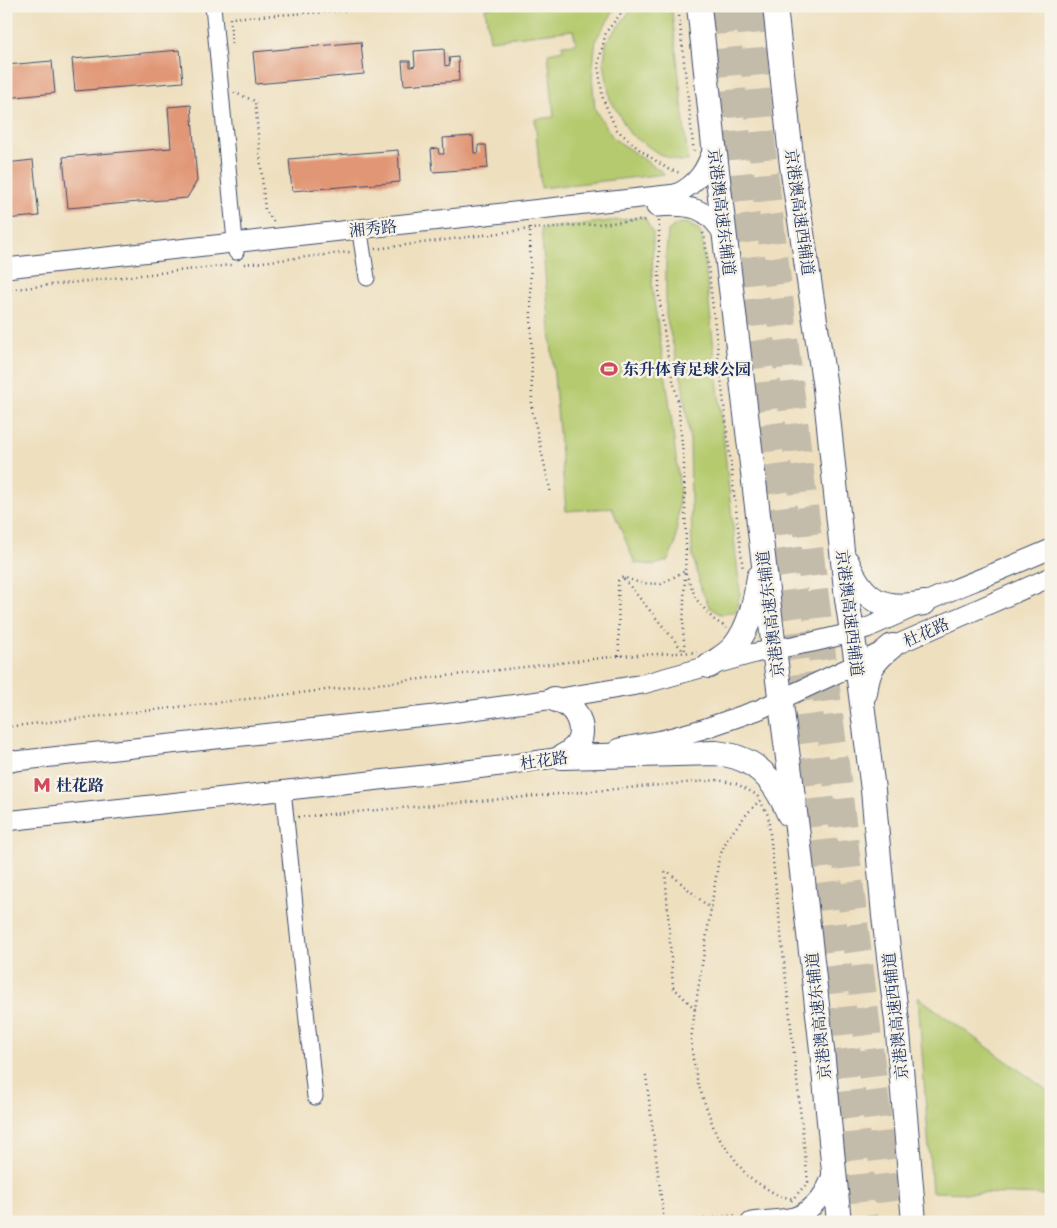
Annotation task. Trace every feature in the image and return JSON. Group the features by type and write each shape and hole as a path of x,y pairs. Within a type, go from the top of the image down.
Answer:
{"main road":[{"name":"京港澳高速东辅道","path":"699,6 714,146 798,836 839,1222"},
{"name":"京港澳高速西辅道","path":"775,6 792,166 825,388 851,633 857,664 873,790 884,916 897,1021 914,1222"},
{"path":"841,547 853,575 862,590 869,596 888,606 911,606 924,603"},
{"path":"704,659 733,648 742,634 749,621 763,551"},
{"path":"864,722 865,691 869,672 880,656 892,646"},
{"path":"554,699 567,705 572,710 578,717 581,727 578,745 562,757"},
{"path":"562,757 716,753 734,756 745,760 757,768 776,787 798,836"}],"street":[{"path":"213,6 237,256"},
{"name":"湘秀路","path":"6,268 237,256 676,194 686,189 696,180 709,161 714,146"},
{"name":"湘秀路","path":"6,278 362,245 530,225 659,213 684,206 707,214 726,238"},
{"path":"362,245 367,278"},
{"name":"杜花路","path":"8,761 444,714 554,699 643,684 704,659 755,653 851,633 1051,549"},
{"name":"杜花路","path":"6,821 434,774 562,757 666,739 704,729 758,710 892,646 1051,576"},
{"path":"283,790 316,1097"},
{"path":"6,827 29,818"},
{"path":"748,1218 792,1217 804,1212 814,1206 828,1188 834,1167"}],"path":[{"path":"232,46 230,18 364,9 446,6"},
{"path":"627,6 606,32 598,65 603,99 616,129 640,150 668,169 685,174 679,178"},
{"path":"678,6 694,159"},
{"path":"234,84 235,93 254,101 265,210 274,224"},
{"path":"6,290 237,256 362,245 530,225 659,213 659,296 668,357 678,402 684,465 686,544 683,629 685,653"},
{"path":"530,225 532,409 551,494"},
{"path":"702,229 705,239 743,570"},
{"path":"623,577 640,583 661,584 685,571"},
{"path":"685,571 696,599 713,619 729,629 725,634"},
{"path":"623,577 685,653"},
{"path":"619,656 618,581 623,577"},
{"path":"6,727 619,656 685,653 704,659"},
{"path":"286,818 718,780 738,784 757,794 768,815 808,1182 788,1205"},
{"path":"760,800 727,839 719,858 691,1040 698,1084 716,1134 748,1177 778,1195 793,1199"},
{"path":"695,1009 673,987 665,870 711,909"},
{"path":"646,1075 664,1222"},
{"path":"679,1222 748,1218"}],"green space":[{"path":"496,6 617,6 596,39 592,75 595,109 613,138 665,174 541,188 535,119 554,117 548,53 563,50 562,45 576,44 573,30 490,40 485,8"},
{"path":"634,6 670,6 672,11 688,161 678,161 659,154 630,134 610,99 604,63 606,42"},
{"name":"东升体育足球公园","path":"644,217 653,233 652,288 669,399 680,491 675,546 667,561 654,565 635,563 612,508 566,511 541,229"},
{"path":"687,223 698,229 702,237 740,593 736,612 720,614 710,608 701,589 692,552 690,441 682,381 666,316 668,231 676,224"},
{"path":"918,997 1051,1093 1051,1195 932,1192"}],"building":[{"path":"361,42 364,74 256,84 253,52"},
{"path":"444,49 445,66 450,65 449,58 458,57 459,81 404,85 402,61 410,61 410,67 415,66 414,51"},
{"path":"180,50 183,82 75,91 72,59"},
{"path":"52,61 55,93 6,98 6,65"},
{"path":"191,105 197,181 187,198 68,208 63,157 171,148 168,107"},
{"path":"473,136 474,153 479,153 478,145 486,145 488,168 433,172 431,149 438,148 439,154 444,154 443,138"},
{"path":"398,150 400,182 292,191 289,159"},
{"path":"33,160 39,216 6,219 6,163"}],"tunnel":[{"path":"724,6 741,181 816,766 865,1222"},
{"path":"749,6 764,172 890,1222"}],"place":[{"name":"东升体育足球公园","path":"609,369"},
{"name":"杜花路","path":"42,785"}]}
